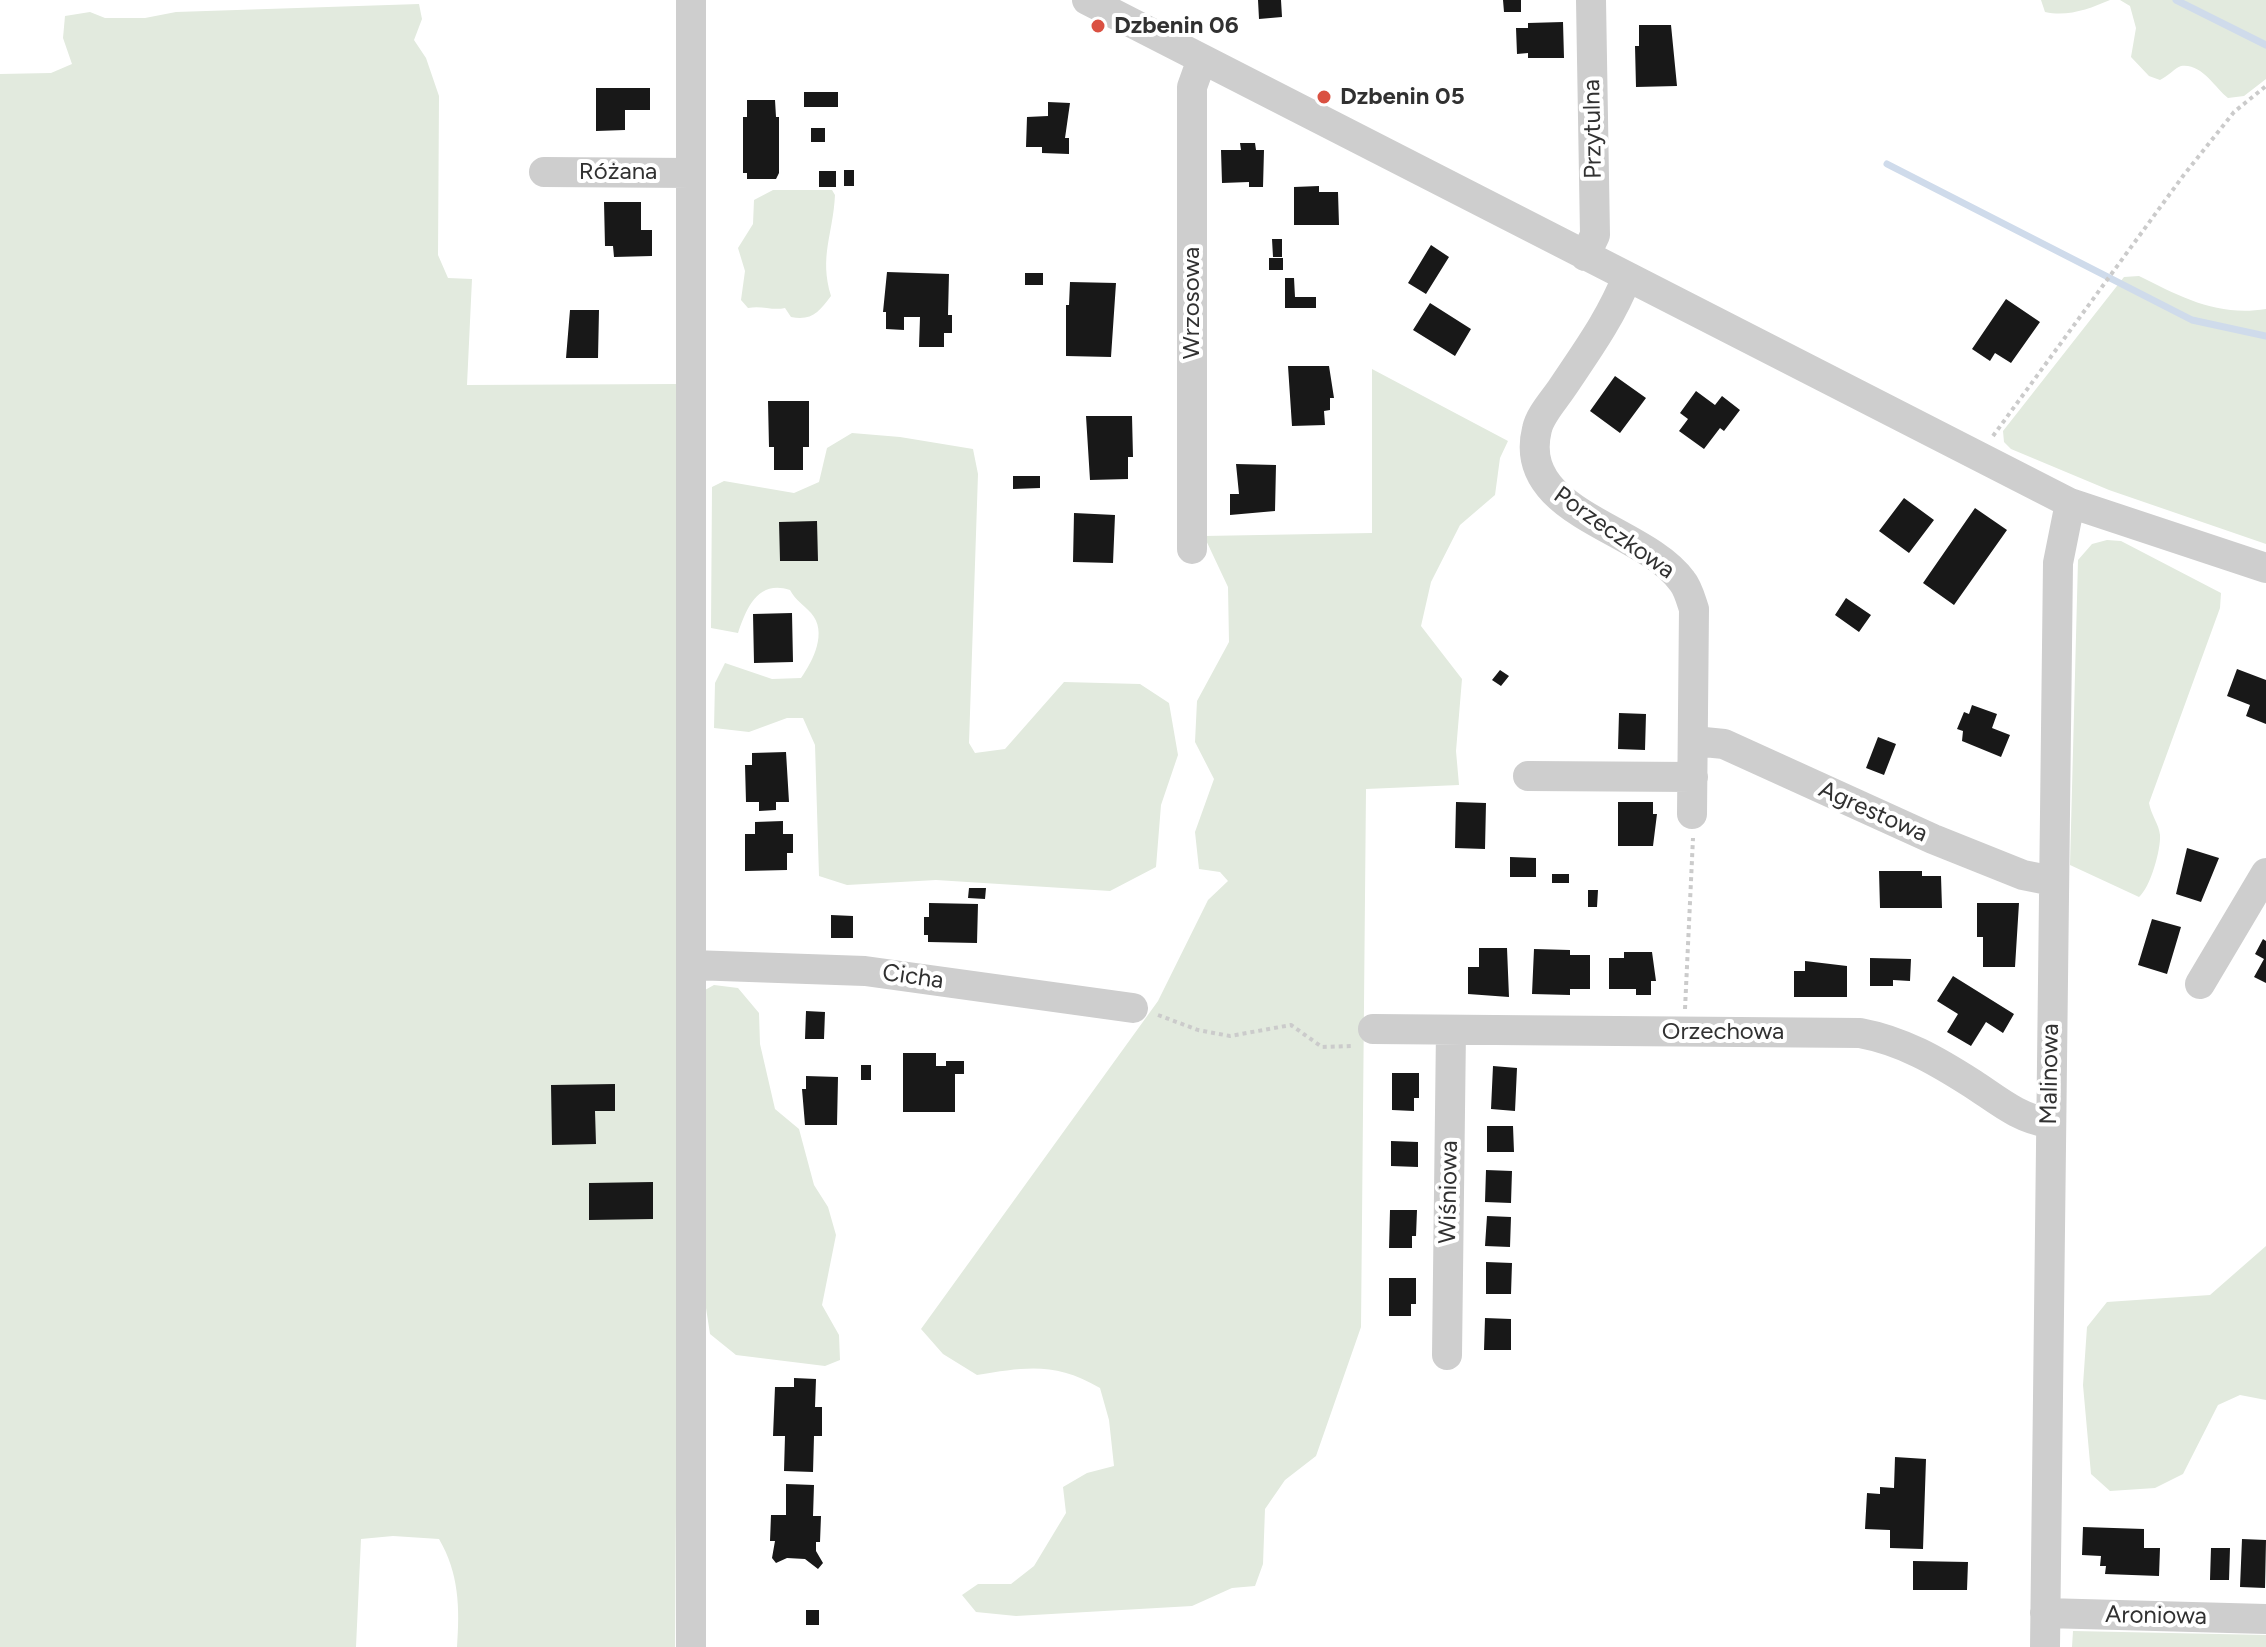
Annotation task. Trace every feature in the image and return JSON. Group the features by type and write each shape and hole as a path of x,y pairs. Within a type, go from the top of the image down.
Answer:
{"street":[{"path":"691,0 691,1647"},
{"path":"1087,0 2070,503 2266,568"},
{"name":"Przytulna","path":"1585,256 1595,235 1591,0"},
{"name":"Wrzosowa","path":"1192,549 1192,87 1202,59"},
{"name":"Różana","path":"544,172 691,173"},
{"name":"Porzeczkowa","path":"1627,277 1614,309 1537,426 1533,456 1542,482 1566,502 1663,562 1683,582 1694,609 1692,814"},
{"name":"Malinowa","path":"2045,1647 2058,563 2070,503"},
{"name":"Agrestowa","path":"1694,741 1724,744 1933,839 2023,875 2053,881"},
{"path":"1528,776 1693,777"},
{"path":"2200,984 2266,873"},
{"name":"Cicha","path":"692,965 865,971 1133,1008"},
{"name":"Orzechowa","path":"1366,1038 1451,1030 1860,1033 1891,1039 1938,1063 2025,1119 2049,1123"},
{"name":"Wiśniowa","path":"1447,1355 1451,1030"},
{"name":"Aroniowa","path":"2045,1613 2266,1619"}],"path":[{"path":"1977,457 2183,176 2234,112 2266,86"},
{"path":"1684,1031 1694,865 1692,814"},
{"path":"1133,1008 1198,1030 1230,1036 1291,1025 1322,1047 1366,1038"}],"shaded area":[{"path":"2041,0 2110,0 2062,14 2045,12"},
{"path":"2120,0 2266,0 2266,79 2244,96 2228,98 2202,72 2189,66 2181,66 2160,80 2149,76 2131,57 2136,28 2130,6"},
{"path":"419,4 422,19 414,40 426,58 439,96 438,255 448,278 472,279 467,385 678,384 680,955 675,1647 457,1647 457,1591 451,1565 439,1539 393,1536 361,1539 356,1647 0,1647 0,74 51,73 72,64 63,38 65,16 90,12 105,18 145,18 176,12"},
{"path":"773,190 832,190 835,195 826,257 831,296 819,311 810,316 791,317 785,308 748,308 741,300 745,271 738,248 753,224 754,200"},
{"path":"2139,276 2185,298 2216,308 2266,309 2266,544 2109,490 2011,449 2004,442 2003,431 2124,277"},
{"path":"1372,369 1508,441 1500,458 1495,495 1460,525 1431,582 1421,626 1462,679 1456,751 1459,785 1366,789 1361,1327 1316,1456 1285,1480 1265,1509 1263,1564 1255,1586 1232,1588 1192,1606 1016,1616 976,1612 962,1595 978,1584 1011,1584 1034,1566 1066,1513 1063,1487 1087,1473 1114,1466 1109,1420 1100,1388 1084,1380 1054,1370 1040,1369 977,1375 943,1354 921,1329 1158,1001 1208,900 1228,881 1220,872 1199,869 1195,832 1214,779 1195,742 1197,701 1229,642 1228,587 1204,536 1372,533"},
{"path":"852,433 973,449 978,474 969,743 975,753 1005,749 1064,682 1140,684 1169,703 1178,755 1161,805 1156,867 1110,891 936,880 847,885 819,876 815,745 803,718 787,718 749,732 714,728 715,683 725,663 772,679 801,678 814,655 818,629 811,613 790,590 779,588 762,592 755,598 738,633 711,628 712,487 724,481 794,493 819,482 827,448"},
{"path":"2107,540 2121,541 2221,593 2220,608 2149,803 2160,842 2151,877 2139,897 2070,865 2078,560 2092,544"},
{"path":"714,985 738,988 759,1013 760,1044 775,1109 799,1129 814,1185 828,1207 836,1235 822,1305 839,1335 840,1360 825,1366 736,1355 710,1334 706,1308 705,990"},
{"path":"2266,1246 2266,1400 2240,1395 2218,1405 2183,1474 2155,1488 2110,1491 2091,1474 2083,1385 2087,1327 2107,1302 2210,1295"},
{"path":"2073,1631 2266,1635 2266,1647 2072,1647"}],"building":[{"path":"1258,0 1281,0 1282,17 1259,19"},
{"path":"1503,0 1521,0 1521,12 1504,12"},
{"path":"1563,22 1564,58 1528,58 1528,53 1517,54 1516,28 1528,28 1528,23"},
{"path":"1639,25 1671,25 1677,86 1636,87 1635,46 1639,46"},
{"path":"596,88 650,88 650,110 625,110 625,130 596,131"},
{"path":"804,92 838,92 838,107 804,107"},
{"path":"747,100 775,100 776,117 779,117 779,173 776,179 747,179 747,173 743,173 743,117 747,117"},
{"path":"1048,102 1070,103 1065,138 1069,138 1069,154 1042,153 1042,147 1026,147 1027,117 1048,116"},
{"path":"811,128 825,128 825,142 811,142"},
{"path":"1240,143 1255,143 1256,150 1264,150 1263,187 1249,187 1249,182 1222,183 1221,150 1241,150"},
{"path":"844,170 854,170 854,186 844,186"},
{"path":"819,171 836,171 836,187 819,187"},
{"path":"1319,186 1319,192 1338,192 1339,225 1294,225 1294,187"},
{"path":"604,202 641,202 641,230 652,230 652,256 614,257 613,246 605,246"},
{"path":"1272,239 1282,239 1282,257 1273,257"},
{"path":"1431,245 1449,257 1426,294 1408,283"},
{"path":"1269,258 1283,258 1283,270 1269,270"},
{"path":"887,272 949,274 948,315 952,315 952,333 944,333 944,347 919,347 920,317 904,317 904,330 886,329 886,312 883,312"},
{"path":"1025,273 1043,273 1043,285 1025,285"},
{"path":"1285,278 1294,278 1295,297 1316,297 1316,308 1285,308"},
{"path":"1070,282 1116,283 1111,357 1066,356 1066,305 1069,305"},
{"path":"2006,299 2040,322 2011,363 1995,353 1990,361 1972,349"},
{"path":"1430,303 1471,329 1455,356 1413,330"},
{"path":"570,310 599,310 598,358 566,358"},
{"path":"1288,366 1329,366 1334,398 1330,398 1330,410 1324,411 1325,425 1292,426"},
{"path":"1615,376 1646,398 1620,433 1590,411"},
{"path":"1696,391 1715,405 1722,396 1740,410 1724,431 1720,428 1704,449 1679,431 1688,419 1680,413"},
{"path":"768,401 809,401 809,447 803,447 803,470 774,470 774,447 769,447"},
{"path":"1086,416 1132,416 1133,457 1128,457 1128,479 1090,480"},
{"path":"1236,464 1276,465 1275,511 1230,515 1230,494 1239,494"},
{"path":"1013,476 1040,476 1040,488 1013,489"},
{"path":"1904,498 1934,520 1909,553 1879,531"},
{"path":"1975,508 2007,530 1954,605 1923,583"},
{"path":"1074,513 1115,515 1113,563 1073,562"},
{"path":"817,521 818,561 780,561 779,522"},
{"path":"1846,598 1871,615 1859,632 1835,615"},
{"path":"792,613 793,662 754,663 753,614"},
{"path":"2237,669 2266,680 2266,724 2246,716 2250,705 2227,696"},
{"path":"1500,670 1509,676 1501,686 1492,680"},
{"path":"1972,705 1997,714 1992,728 2010,735 2001,757 1962,741 1963,731 1957,729 1964,712 1969,714"},
{"path":"1619,713 1646,714 1645,750 1618,749"},
{"path":"1878,737 1896,744 1884,775 1866,768"},
{"path":"786,752 789,802 776,802 776,810 759,811 759,802 746,802 745,765 752,765 752,753"},
{"path":"1456,802 1486,803 1485,849 1455,848"},
{"path":"1618,802 1653,802 1653,814 1657,814 1653,846 1618,846"},
{"path":"783,821 783,834 793,834 793,853 787,853 787,870 745,871 745,834 755,834 755,822"},
{"path":"2187,848 2219,858 2201,902 2176,894"},
{"path":"1510,857 1536,858 1536,877 1510,877"},
{"path":"1879,871 1922,871 1922,876 1941,876 1942,908 1880,908"},
{"path":"1552,874 1569,874 1569,883 1552,883"},
{"path":"969,888 986,888 985,899 968,898"},
{"path":"1588,890 1598,890 1597,907 1588,907"},
{"path":"929,903 978,904 977,943 928,942 928,935 924,935 924,917 929,917"},
{"path":"1977,903 2019,903 2015,967 1983,967 1983,937 1977,937"},
{"path":"831,915 853,916 853,938 831,938"},
{"path":"2152,919 2181,927 2167,974 2138,965"},
{"path":"2263,939 2266,941 2266,983 2254,977 2264,959 2255,954"},
{"path":"1479,948 1507,948 1509,997 1468,994 1468,967 1479,967"},
{"path":"1534,949 1570,950 1570,955 1590,955 1590,989 1570,989 1570,995 1532,994"},
{"path":"1624,952 1652,952 1656,981 1651,981 1651,995 1636,995 1636,989 1609,989 1609,958 1624,958"},
{"path":"1870,958 1911,959 1910,981 1893,980 1893,986 1870,986"},
{"path":"1805,961 1847,966 1847,997 1794,997 1794,971 1805,971"},
{"path":"1953,976 2014,1014 2003,1033 1986,1022 1971,1046 1947,1032 1958,1014 1937,1001"},
{"path":"806,1011 825,1012 824,1039 805,1039"},
{"path":"903,1053 936,1053 936,1066 946,1066 946,1061 964,1061 964,1074 955,1074 955,1112 903,1112"},
{"path":"861,1065 871,1065 871,1080 861,1080"},
{"path":"1493,1066 1517,1068 1515,1111 1491,1109"},
{"path":"1392,1073 1419,1073 1419,1098 1414,1098 1414,1111 1392,1110"},
{"path":"806,1076 838,1077 837,1125 805,1125 802,1089 806,1089"},
{"path":"615,1084 615,1111 595,1111 596,1144 552,1145 551,1085"},
{"path":"1487,1126 1513,1126 1514,1152 1487,1152"},
{"path":"1391,1141 1418,1142 1418,1167 1391,1166"},
{"path":"1486,1170 1512,1171 1511,1203 1485,1202"},
{"path":"653,1182 653,1219 589,1220 589,1183"},
{"path":"1390,1210 1417,1210 1416,1236 1412,1236 1412,1248 1389,1248"},
{"path":"1487,1216 1511,1217 1510,1247 1485,1246"},
{"path":"1486,1262 1512,1263 1511,1294 1486,1294"},
{"path":"1389,1278 1416,1278 1416,1304 1411,1304 1411,1316 1389,1316"},
{"path":"1485,1318 1511,1319 1511,1350 1484,1350"},
{"path":"794,1378 816,1379 815,1407 822,1407 822,1436 814,1436 813,1472 784,1471 785,1436 773,1436 775,1387 794,1387"},
{"path":"1895,1457 1926,1459 1923,1549 1890,1548 1890,1530 1865,1529 1867,1493 1880,1494 1880,1487 1894,1488"},
{"path":"786,1484 814,1485 813,1516 821,1516 820,1542 816,1542 816,1551 823,1563 818,1569 805,1559 787,1558 776,1563 772,1558 775,1541 770,1541 771,1515 786,1515"},
{"path":"2083,1527 2144,1529 2144,1548 2160,1548 2159,1576 2105,1574 2106,1566 2100,1566 2101,1556 2082,1555"},
{"path":"2242,1539 2266,1540 2265,1588 2240,1587"},
{"path":"2211,1548 2230,1548 2229,1580 2210,1580"},
{"path":"1913,1561 1968,1562 1967,1590 1913,1590"},
{"path":"806,1610 819,1610 819,1625 806,1625"}],"waterway":[{"path":"2176,0 2266,45"},
{"path":"1887,164 2192,320 2266,336"}],"place":[{"name":"Dzbenin 06","path":"1098,26"},
{"name":"Dzbenin 05","path":"1324,97"}]}
